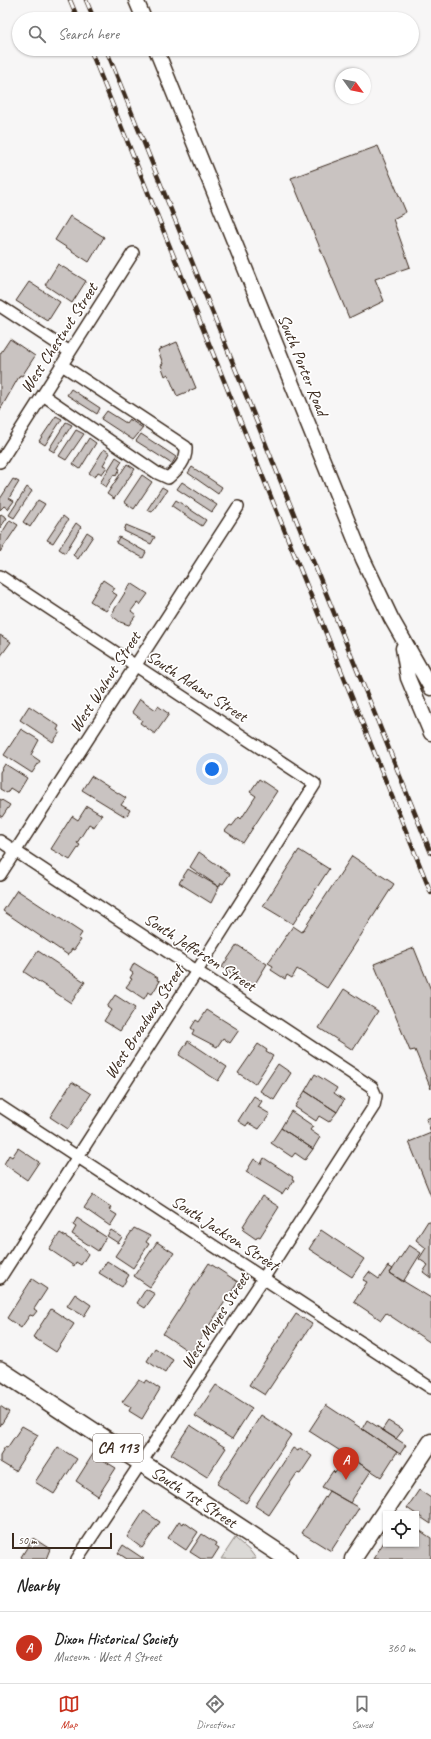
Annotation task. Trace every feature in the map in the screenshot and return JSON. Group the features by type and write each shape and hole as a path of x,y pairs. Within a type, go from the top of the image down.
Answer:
{"main road":[{"name":"South 1st Street","path":"0,1370 288,1559"},
{"path":"353,1559 431,1442"}],"street":[{"path":"136,0 141,12"},
{"name":"South Porter Road","path":"159,56 363,559 400,636 431,688"},
{"name":"West Chestnut Street","path":"1,458 134,253"},
{"path":"0,306 70,352"},
{"path":"43,395 157,473 168,478 177,470 186,456 186,447 62,365"},
{"name":"West Walnut Street","path":"0,875 238,507"},
{"name":"South Adams Street","path":"0,576 314,784"},
{"path":"400,636 408,678 431,733"},
{"name":"West Broadway Street","path":"0,1278 197,971 314,784"},
{"name":"South Jefferson Street","path":"0,842 372,1087 376,1096"},
{"name":"West Mayes Street","path":"77,1559 263,1279 374,1106 376,1096"},
{"name":"South Jackson Street","path":"0,1106 431,1388"}],"shaded area":[{"path":"235,1538 251,1552 256,1559 221,1559"}],"building":[{"path":"378,146 406,212 393,219 410,267 375,279 384,301 349,318 291,178"},
{"path":"70,216 104,237 89,262 55,240"},
{"path":"58,264 86,281 72,303 45,285"},
{"path":"29,282 60,302 48,321 16,301"},
{"path":"10,339 35,356 22,376 20,375 0,410 0,354"},
{"path":"177,342 196,388 177,396 168,374 165,376 158,350"},
{"path":"71,389 100,408 97,414 67,395"},
{"path":"107,411 126,423 129,419 143,428 133,440 101,419"},
{"path":"56,416 62,419 45,445 39,441"},
{"path":"66,422 72,425 54,452 49,449"},
{"path":"76,430 84,434 66,460 59,456"},
{"path":"141,434 176,457 172,464 136,441"},
{"path":"89,438 96,443 80,469 73,464"},
{"path":"104,449 110,453 103,465 107,467 102,474 98,472 95,477 89,473"},
{"path":"116,457 122,461 118,468 120,469 116,476 114,474 106,487 100,483"},
{"path":"127,464 135,469 114,499 107,494"},
{"path":"192,467 222,487 218,494 188,473"},
{"path":"142,475 152,482 134,509 124,502"},
{"path":"13,479 19,482 9,498 14,501 8,509 4,506 0,510 0,499"},
{"path":"182,482 217,505 212,512 177,489"},
{"path":"27,487 32,491 14,518 9,515"},
{"path":"162,487 167,490 152,512 147,510"},
{"path":"38,500 45,504 30,527 23,522"},
{"path":"176,500 206,520 202,526 172,506"},
{"path":"1,514 7,518 0,528 0,515"},
{"path":"63,516 68,520 53,543 47,540"},
{"path":"10,520 18,525 0,552 0,536"},
{"path":"76,523 81,527 65,553 59,549"},
{"path":"126,525 155,537 151,544 124,531"},
{"path":"87,532 93,536 78,559 73,555"},
{"path":"119,537 146,552 143,558 116,543"},
{"path":"103,580 115,588 112,592 117,595 106,611 90,601"},
{"path":"131,583 148,594 140,605 137,603 131,611 136,615 129,625 120,622 111,615"},
{"path":"0,635 11,642 0,657"},
{"path":"140,699 156,710 158,706 169,714 155,734 140,723 142,720 132,712"},
{"path":"29,706 59,726 57,730 60,732 53,742 20,720"},
{"path":"21,729 39,740 31,755 40,761 32,773 4,755"},
{"path":"5,764 27,778 18,793 10,788 7,793 0,789 0,772"},
{"path":"91,776 126,798 121,805 130,810 126,817 82,790"},
{"path":"259,779 277,791 243,843 225,831 230,825 232,826 239,817 241,819 256,796 250,792"},
{"path":"0,799 10,805 2,817 0,816"},
{"path":"87,806 102,815 94,827 89,824 77,843 80,845 70,860 51,849 72,816 78,820"},
{"path":"299,850 329,869 293,924 263,906"},
{"path":"199,852 230,874 219,887 190,867"},
{"path":"352,856 394,884 327,988 297,969 292,978 287,975 285,979 271,970 273,966 268,963 293,926 302,932"},
{"path":"188,869 219,887 211,903 179,883"},
{"path":"17,890 82,933 78,939 81,940 74,950 72,949 68,955 3,911"},
{"path":"237,945 267,964 253,987 222,967"},
{"path":"414,948 431,990 431,1089 415,1050 410,1051 374,964"},
{"path":"38,951 85,982 71,1003 24,972"},
{"path":"134,963 158,978 157,980 160,981 152,994 148,992 144,999 126,987 132,979 130,978 133,973 130,971"},
{"path":"344,989 378,1011 353,1050 319,1028"},
{"path":"115,995 135,1008 120,1031 104,1021 111,1010 107,1007"},
{"path":"207,1010 239,1030 230,1043 223,1038 217,1047 192,1034 194,1030 191,1028 196,1020 199,1022"},
{"path":"188,1041 227,1067 218,1081 179,1055"},
{"path":"258,1044 267,1050 266,1052 273,1056 255,1084 238,1073"},
{"path":"278,1064 291,1073 274,1100 260,1091"},
{"path":"315,1074 337,1088 334,1093 344,1100 337,1112 305,1091"},
{"path":"72,1082 91,1094 68,1129 50,1117"},
{"path":"305,1091 337,1112 329,1122 319,1116 316,1121 295,1107"},
{"path":"254,1096 262,1101 258,1107 270,1114 259,1129 248,1123 246,1126 238,1121"},
{"path":"291,1111 313,1126 310,1130 320,1137 313,1149 281,1128"},
{"path":"431,1117 431,1132 426,1119"},
{"path":"281,1128 313,1149 305,1160 295,1153 292,1157 271,1143"},
{"path":"431,1133 431,1196 409,1142"},
{"path":"18,1148 39,1162 27,1180 4,1164 9,1155 12,1157"},
{"path":"264,1158 293,1177 292,1179 294,1180 288,1190 286,1188 282,1194 246,1172 254,1159 261,1164"},
{"path":"93,1195 111,1207 109,1210 117,1215 110,1226 84,1208"},
{"path":"262,1196 279,1207 260,1237 258,1236 256,1239 243,1230 245,1227 243,1226"},
{"path":"77,1218 106,1237 98,1251 72,1234 76,1227 73,1225"},
{"path":"428,1221 431,1223 431,1278 423,1272 428,1265 419,1259 426,1248 416,1240"},
{"path":"134,1228 150,1236 146,1242 149,1244 133,1268 115,1256"},
{"path":"111,1230 122,1237 118,1243 107,1236"},
{"path":"321,1230 364,1259 352,1277 309,1249"},
{"path":"60,1233 85,1249 88,1254 81,1265 76,1262 74,1266 49,1249"},
{"path":"157,1242 174,1253 150,1287 134,1276"},
{"path":"409,1245 421,1253 403,1282 390,1273"},
{"path":"107,1261 129,1275 122,1287 99,1273"},
{"path":"209,1263 238,1282 191,1353 163,1334"},
{"path":"388,1266 393,1269 390,1273 431,1298 431,1343 386,1313 381,1320 354,1302 367,1282 363,1280 369,1272 379,1279"},
{"path":"32,1279 47,1289 34,1309 37,1311 33,1316 30,1315 21,1328 7,1318"},
{"path":"146,1289 155,1294 145,1308 137,1303"},
{"path":"75,1294 91,1305 84,1316 67,1306"},
{"path":"51,1309 74,1324 56,1352 33,1337"},
{"path":"296,1314 312,1324 265,1395 249,1385"},
{"path":"155,1348 173,1360 165,1373 147,1361"},
{"path":"139,1380 145,1383 147,1380 160,1389 142,1419 129,1411 131,1407 122,1402"},
{"path":"216,1385 252,1408 232,1439 195,1416"},
{"path":"326,1405 397,1452 381,1477 309,1431"},
{"path":"0,1406 9,1412 0,1426"},
{"path":"261,1415 291,1435 246,1503 217,1484"},
{"path":"367,1420 406,1445 400,1454 362,1429"},
{"path":"388,1421 403,1430 396,1439 382,1430"},
{"path":"190,1425 226,1448 207,1477 171,1454"},
{"path":"22,1426 38,1435 15,1471 0,1462 0,1455 5,1447 7,1448"},
{"path":"58,1447 77,1459 54,1494 35,1482"},
{"path":"293,1448 298,1451 300,1448 312,1456 300,1474 297,1473 269,1515 255,1506"},
{"path":"93,1454 116,1468 98,1496 76,1481"},
{"path":"347,1455 371,1471 350,1503 322,1487 333,1471 335,1473"},
{"path":"419,1490 431,1498 431,1524 419,1516 419,1511 412,1511 407,1508"},
{"path":"329,1491 359,1508 331,1551 302,1533"},
{"path":"144,1511 160,1522 142,1548 127,1537"},
{"path":"179,1521 183,1524 184,1522 198,1532 186,1550 168,1538"},
{"path":"419,1530 431,1538 431,1559 373,1559 383,1544 383,1547 419,1547"},
{"path":"202,1534 216,1543 215,1545 219,1548 212,1559 201,1559 190,1552"},
{"path":"33,1538 50,1549 46,1559 24,1559 21,1557"},
{"path":"123,1545 144,1559 127,1559 118,1553"}],"railway":[{"path":"70,0 75,12"},
{"path":"86,0 91,12"},
{"path":"93,56 431,893"},
{"path":"109,56 431,853"}],"place":[{"name":"Dixon Historical Society","path":"346,1480"}]}
